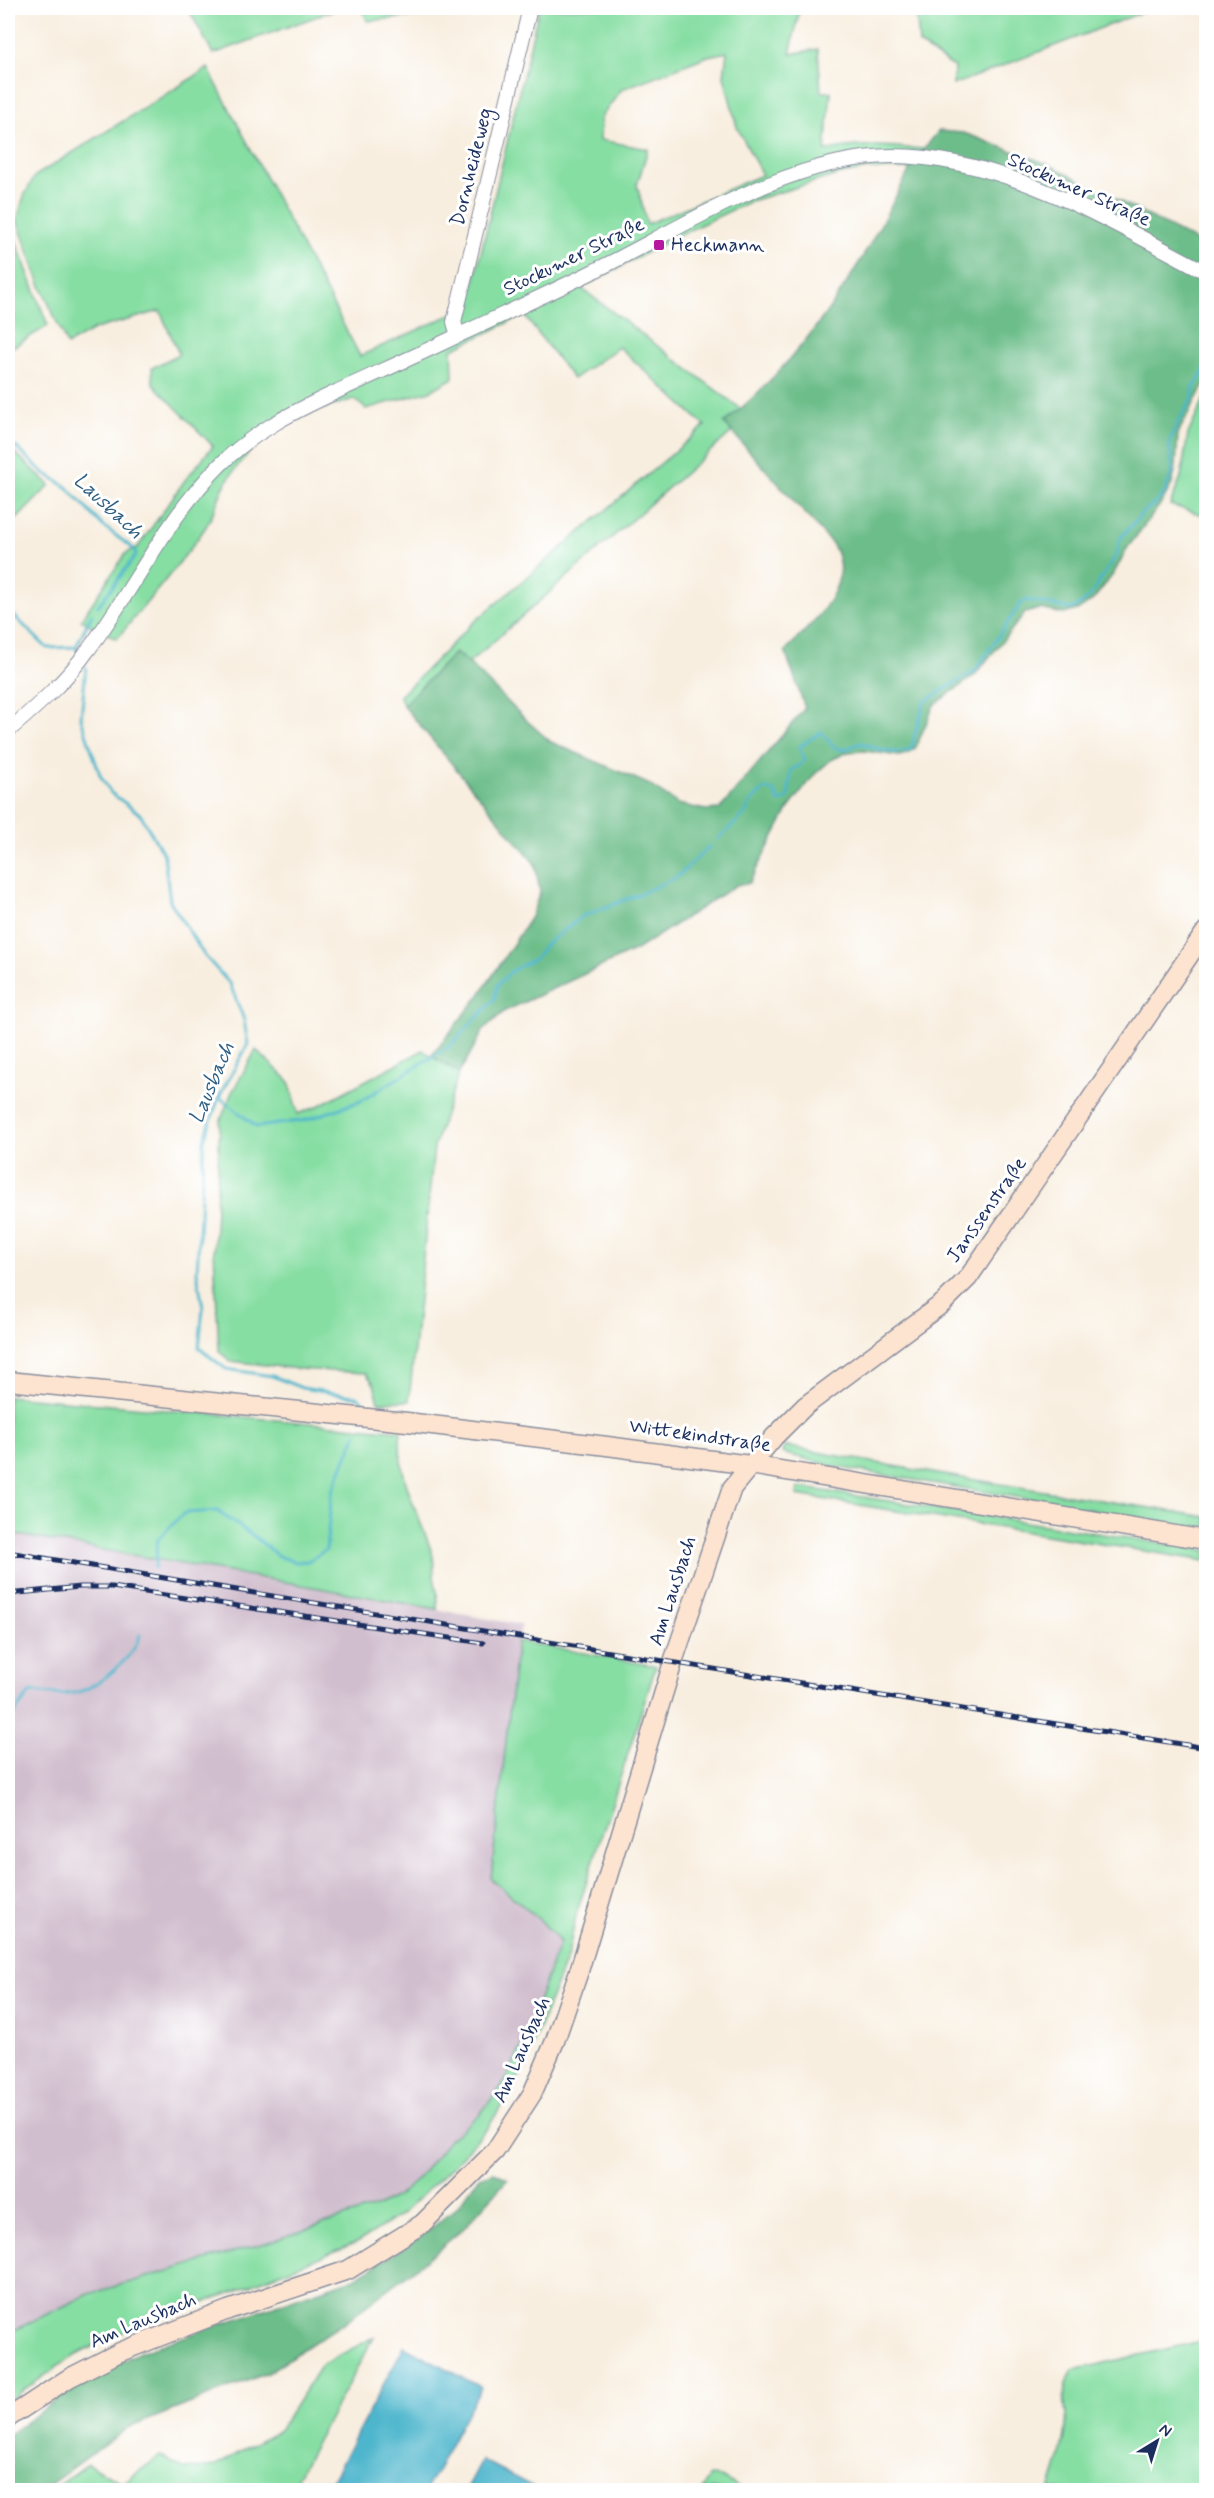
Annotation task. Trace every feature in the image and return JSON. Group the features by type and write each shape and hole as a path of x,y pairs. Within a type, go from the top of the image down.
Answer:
{"main road":[{"name":"Janssenstraße","path":"750,1465 805,1406 934,1310 968,1278 1206,931"},
{"name":"Wittekindstraße","path":"8,1380 607,1446 750,1465 1206,1540"},
{"name":"Am Lausbach","path":"8,2418 69,2378 120,2352 228,2310 348,2271 422,2224 495,2151 532,2094 555,2041 724,1506 732,1488 750,1465"}],"street":[{"name":"Dornheideweg","path":"458,336 454,322 530,8"},
{"name":"Stockumer Straße","path":"8,731 67,676 88,651 179,513 216,469 272,423 613,261 733,199 813,170 872,157 893,156 936,160 1011,179 1082,208 1206,272"}],"shaded area":[{"path":"8,1533 522,1625 517,1641 491,1879 541,1921 560,1942 522,2045 504,2083 480,2114 449,2140 417,2180 399,2195 381,2205 272,2241 89,2294 8,2333"}],"green space":[{"path":"188,8 340,8 213,54"},
{"path":"362,8 502,8 367,21"},
{"path":"539,8 800,8 790,54 818,49 821,92 831,92 825,151 862,146 924,149 909,169 868,169 837,175 751,201 681,234 581,288 741,409 724,423 732,432 469,663 455,653 403,705 400,696 473,623 705,426 619,347 573,379 524,315 452,349 453,378 430,391 366,409 354,399 316,411 283,426 269,435 242,461 225,484 203,531 117,639 81,620 125,554 138,547 185,480 213,446 153,384 152,368 179,354 160,311 95,329 67,345 40,284 17,220 24,196 35,176 208,68 360,356 468,307","holes":["727,52 724,76 737,127 762,175 647,224 637,185 648,149 600,140 601,117 622,89 708,56"]},
{"path":"916,8 1153,8 953,85 954,67 919,44"},
{"path":"939,131 964,133 1050,165 1206,246 1206,381 1178,433 1176,466 1172,484 1162,502 1128,547 1114,573 1093,600 1080,609 1064,614 1040,609 1025,613 974,676 934,705 916,747 910,753 899,756 865,751 848,752 831,760 815,774 789,808 749,883 736,885 636,950 505,1011 485,1028 459,1073 431,1056 479,996 531,917 540,892 535,864 403,705 455,653 469,663 551,742 648,784 678,804 706,810 720,809 805,708 785,651 828,603 839,575 839,560 833,545 724,423 763,388 815,328 859,263 912,166"},
{"path":"8,220 48,326 8,350"},
{"path":"1206,395 1206,516 1170,505 1181,477 1188,434"},
{"path":"8,446 50,485 18,518 8,524"},
{"path":"256,1050 289,1081 298,1114 318,1106 423,1050 459,1073 434,1147 409,1401 379,1402 374,1384 366,1373 298,1369 230,1361 219,1351 214,1250 220,1122 231,1094"},
{"path":"8,1396 401,1431 401,1463 409,1494 433,1556 437,1609 8,1533"},
{"path":"784,1446 938,1474 1206,1517 1206,1529 836,1467 782,1453"},
{"path":"798,1487 1206,1550 1206,1561 797,1495"},
{"path":"517,1641 656,1666 576,1915 568,1955 521,2074 489,2126 455,2164 402,2214 358,2242 233,2292 114,2335 69,2359 8,2401 8,2333 89,2294 272,2241 381,2205 399,2195 417,2180 449,2140 480,2114 504,2083 522,2045 560,1942 541,1921 491,1879"},
{"path":"494,2172 508,2179 463,2229 345,2322 267,2373 128,2428 42,2490 8,2490 8,2435 84,2381 140,2352 355,2278 422,2236 458,2206 479,2177"},
{"path":"374,2337 290,2490 51,2490 88,2464 123,2483 160,2456 184,2469 216,2466 279,2430 321,2365"},
{"path":"1206,2340 1206,2490 1050,2490 1065,2435 1066,2385 1074,2370"},
{"path":"710,2476 721,2477 744,2490 702,2489"}],"water":[{"path":"404,2346 481,2387 426,2490 327,2490"},
{"path":"482,2460 539,2490 466,2490"}],"waterway":[{"path":"718,839 745,814 750,803 764,789 774,791 779,802 788,798 791,770 805,759 799,747 821,732 838,749 861,743 892,752 911,749 924,702 975,671 1021,603 1027,600 1071,609 1090,596 1117,554 1120,539 1143,512 1157,502 1164,493 1173,471 1169,443 1193,397 1193,389 1206,368"},
{"name":"Lausbach","path":"8,440 43,472 67,487 102,525 135,550 136,555 98,606"},
{"path":"8,610 47,648 76,647"},
{"name":"Lausbach","path":"77,650 76,647 92,614"},
{"name":"Lausbach","path":"86,667 81,718 100,775 111,793 140,814 164,855 170,901 204,955 230,984 244,1020 248,1044 219,1097 204,1140 197,1272 203,1308 199,1348 226,1369 272,1376 302,1388 358,1397 363,1402"},
{"path":"219,1097 257,1127 306,1120 361,1101 450,1046 494,1000 498,984 513,970 536,958 545,945 583,916 677,877 710,846"},
{"name":"Lausbach","path":"155,1568 158,1539 184,1513 217,1511 278,1556 296,1562 308,1561 326,1550 332,1491 357,1433"},
{"name":"Lausbach","path":"8,1721 31,1692 69,1694 83,1690 103,1679 131,1653 140,1635"}],"railway":[{"path":"8,1552 1206,1748"},
{"path":"8,1594 80,1587 112,1587 483,1643"}],"place":[{"name":"Heckmann","path":"659,245"}]}
